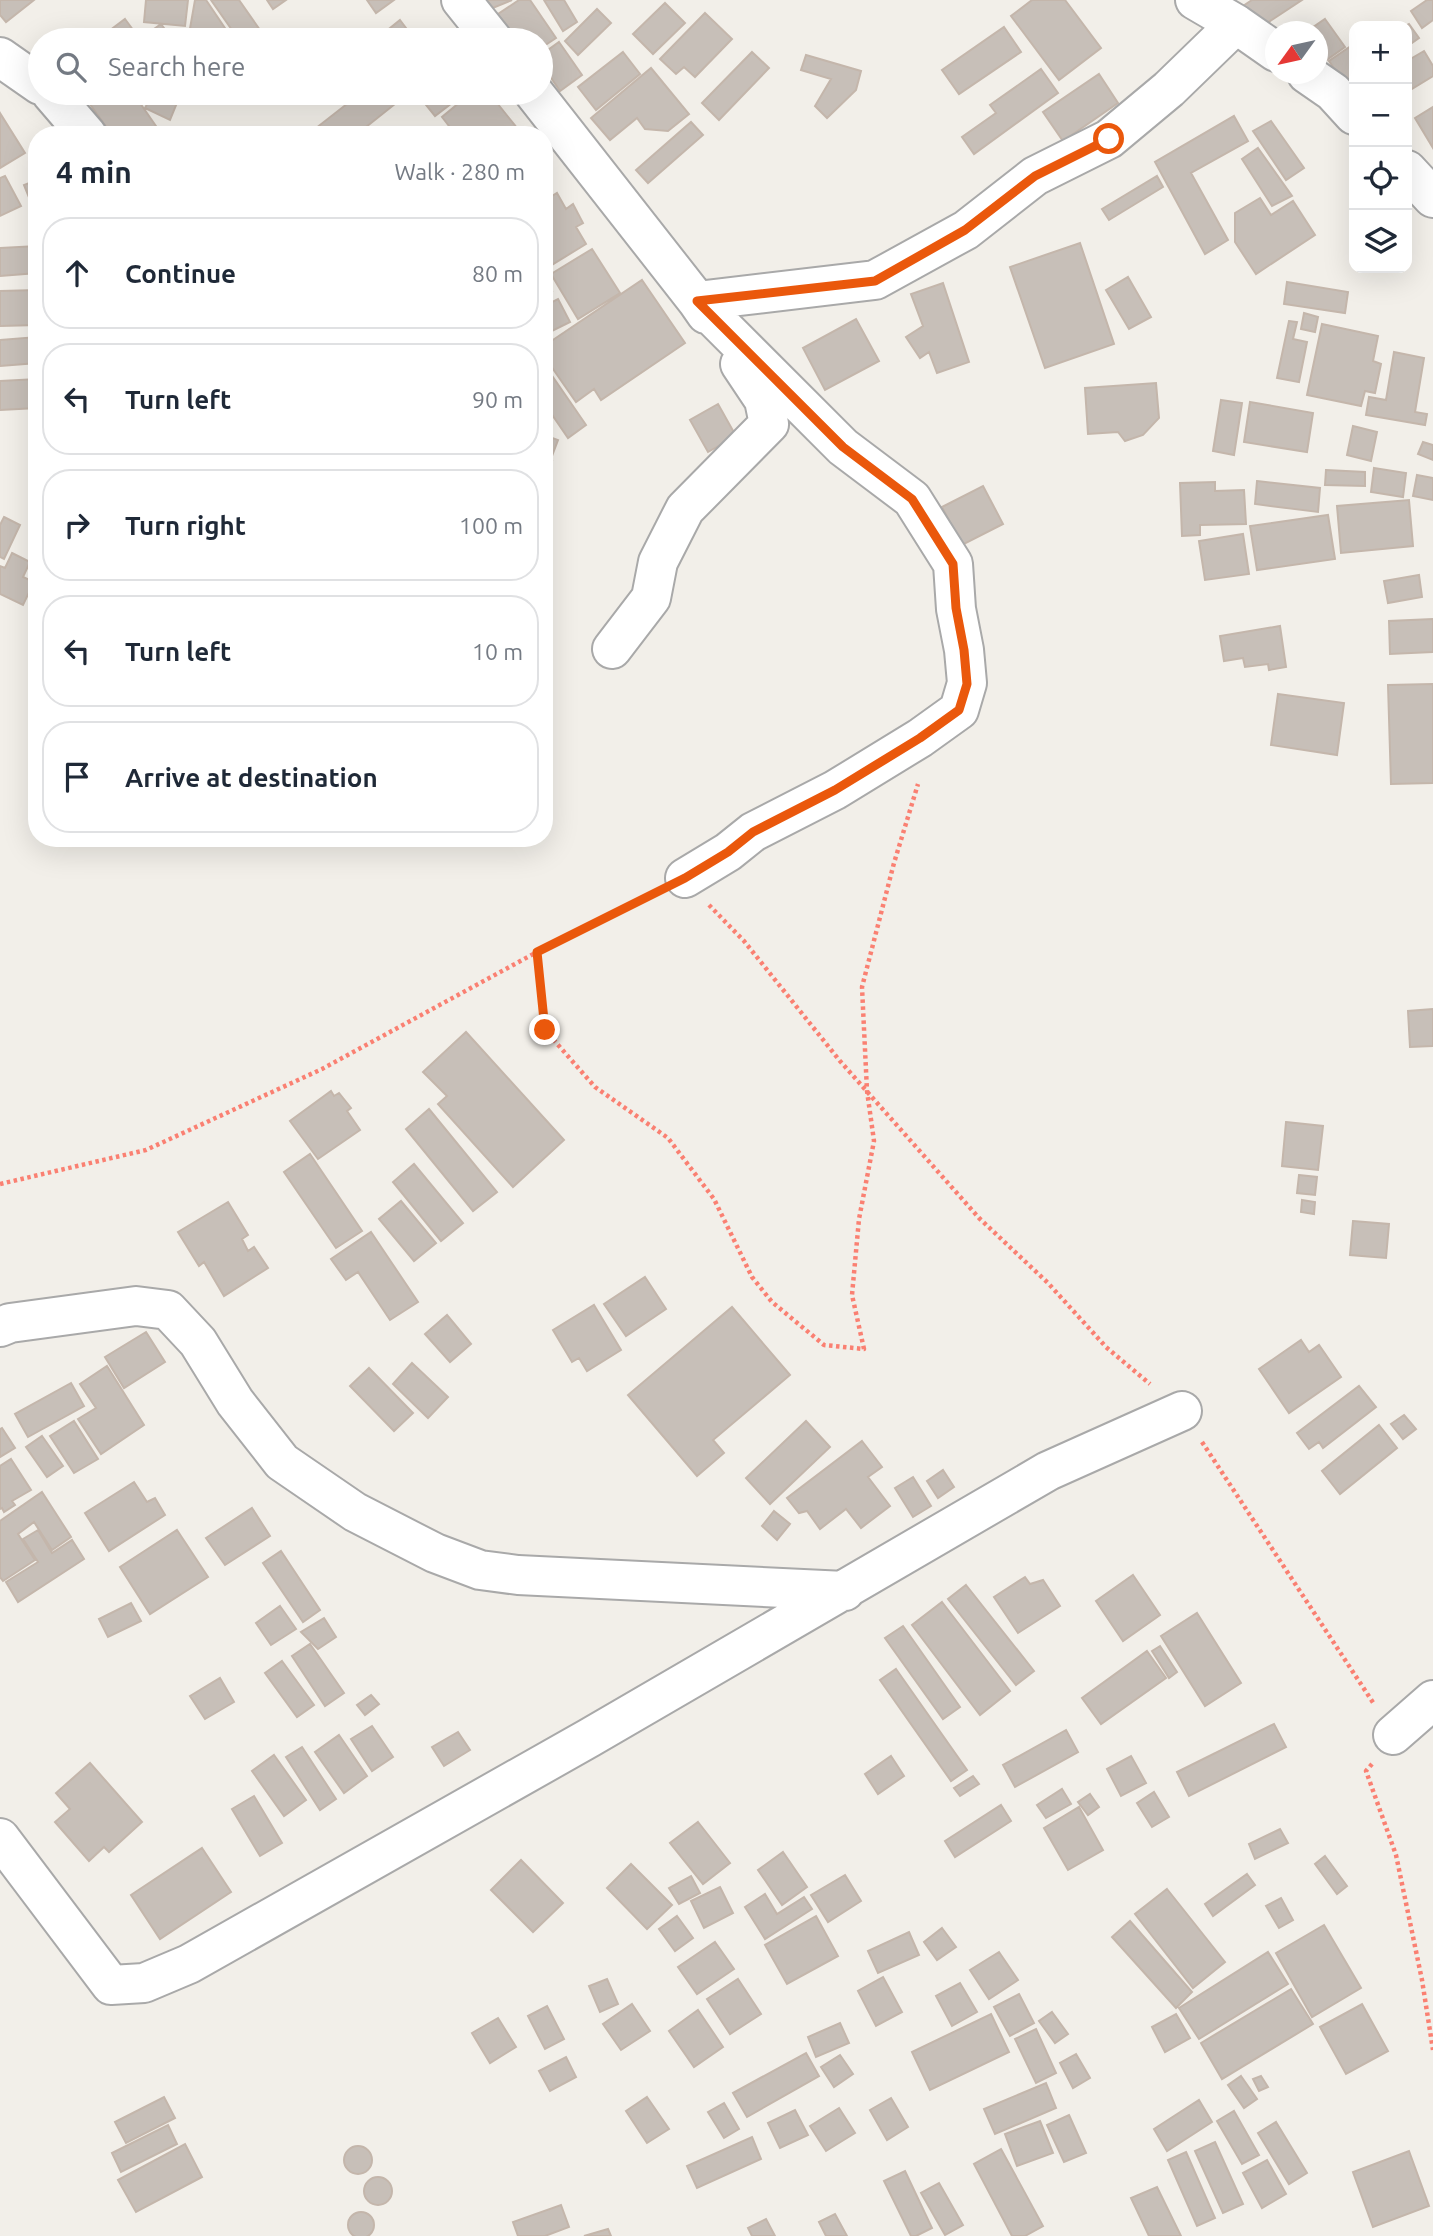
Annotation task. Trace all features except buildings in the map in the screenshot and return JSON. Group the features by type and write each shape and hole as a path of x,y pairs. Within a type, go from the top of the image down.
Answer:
{"street":[{"path":"461,0 483,28"},
{"path":"1195,0 1265,44"},
{"path":"697,301 875,281 965,230 1035,176 1109,139 1169,89 1236,24"},
{"path":"0,57 28,77"},
{"path":"1321,84 1349,109"},
{"path":"61,105 79,126"},
{"path":"543,105 697,301 764,400 769,424 685,509 658,562 651,598 612,649"},
{"path":"1412,175 1433,198"},
{"path":"685,878 728,852 753,832 835,790 920,738 959,710 967,684 956,608 953,564 912,499 843,447 697,301"},
{"path":"0,1327 10,1323 125,1307 168,1310 198,1342 235,1402 282,1462 355,1512 435,1553 480,1570 518,1575 845,1591"},
{"path":"0,1838 111,1985 144,1983 189,1964 845,1591 1048,1472 1182,1411"},
{"path":"1393,1735 1433,1700"}],"path":[{"path":"537,952 545,1030 595,1087 668,1138 714,1199 752,1277 772,1302 824,1345 864,1349 852,1295 859,1219 874,1141 867,1091 862,987 894,863 922,771 920,738"},
{"path":"0,1184 146,1150 322,1069 537,952 685,878"}],"route":[{"path":"545,1030 537,952 685,878 728,852 753,832 835,790 920,738 959,710 967,684 956,608 953,564 912,499 843,447 697,301 875,281 965,230 1035,176 1109,139"}]}
